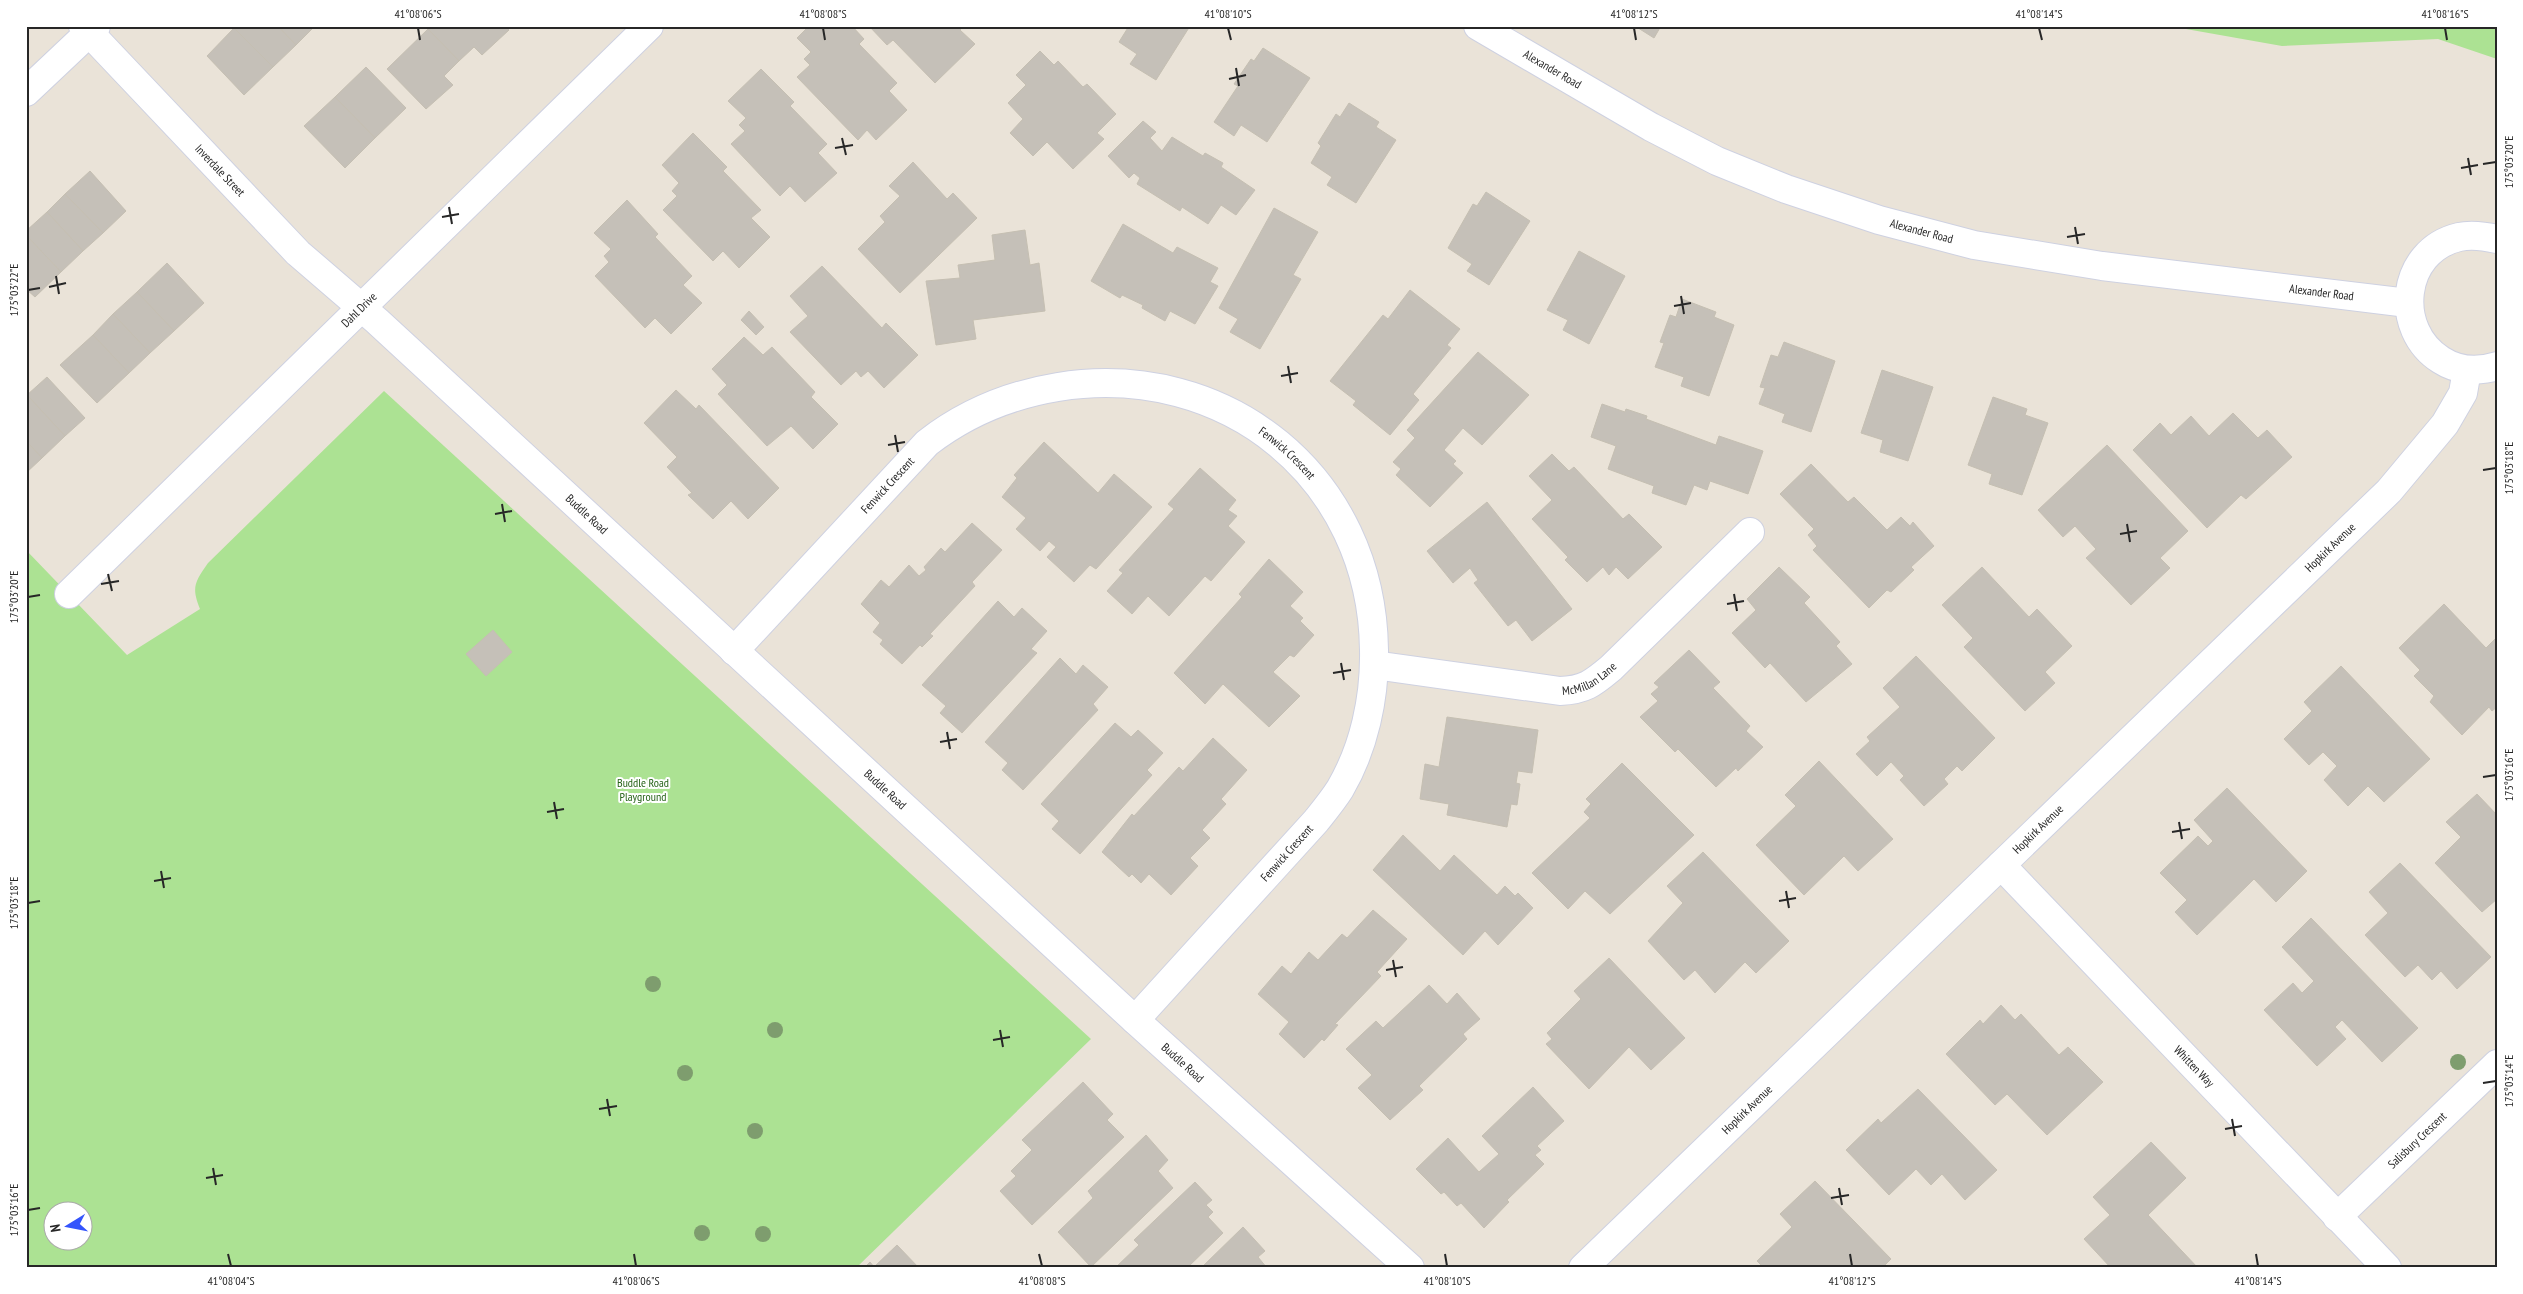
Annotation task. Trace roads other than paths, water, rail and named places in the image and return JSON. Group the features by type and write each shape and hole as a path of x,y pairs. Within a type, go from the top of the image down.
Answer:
{"street":[{"name":"Dahl Drive","path":"69,594 649,26"},
{"name":"Alexander Road","path":"1478,26 1651,127 1718,161 1786,189 1879,220 1974,245 2102,266 2408,303"},
{"name":"Inverdale Street","path":"90,28 298,253 362,308"},
{"path":"26,92 90,28"},
{"path":"2497,239 2479,235 2458,238 2438,247 2422,262 2415,274 2408,303 2411,322 2419,339 2432,354 2448,364 2467,370 2497,366"},
{"name":"Buddle Road","path":"362,308 1135,1020 1410,1268"},
{"name":"Hopkirk Avenue","path":"1583,1268 2389,491 2445,424 2463,393 2467,370"},
{"name":"Fenwick Crescent","path":"734,651 908,462 950,425 976,411 1007,398 1079,384 1114,384 1158,388 1183,393 1211,402 1242,418 1282,445 1329,496 1348,530 1363,568 1374,630 1372,696 1365,727 1354,760 1340,790 1316,821 1135,1020"},
{"name":"McMillan Lane","path":"1374,665 1560,691 1578,691 1594,683 1611,668 1750,532"},
{"name":"Whitten Way","path":"2002,865 2387,1268"},
{"name":"Salisbury Crescent","path":"2337,1217 2497,1064"}],"park label":[{"name":"Buddle Road Playground","path":"643,790"}]}
